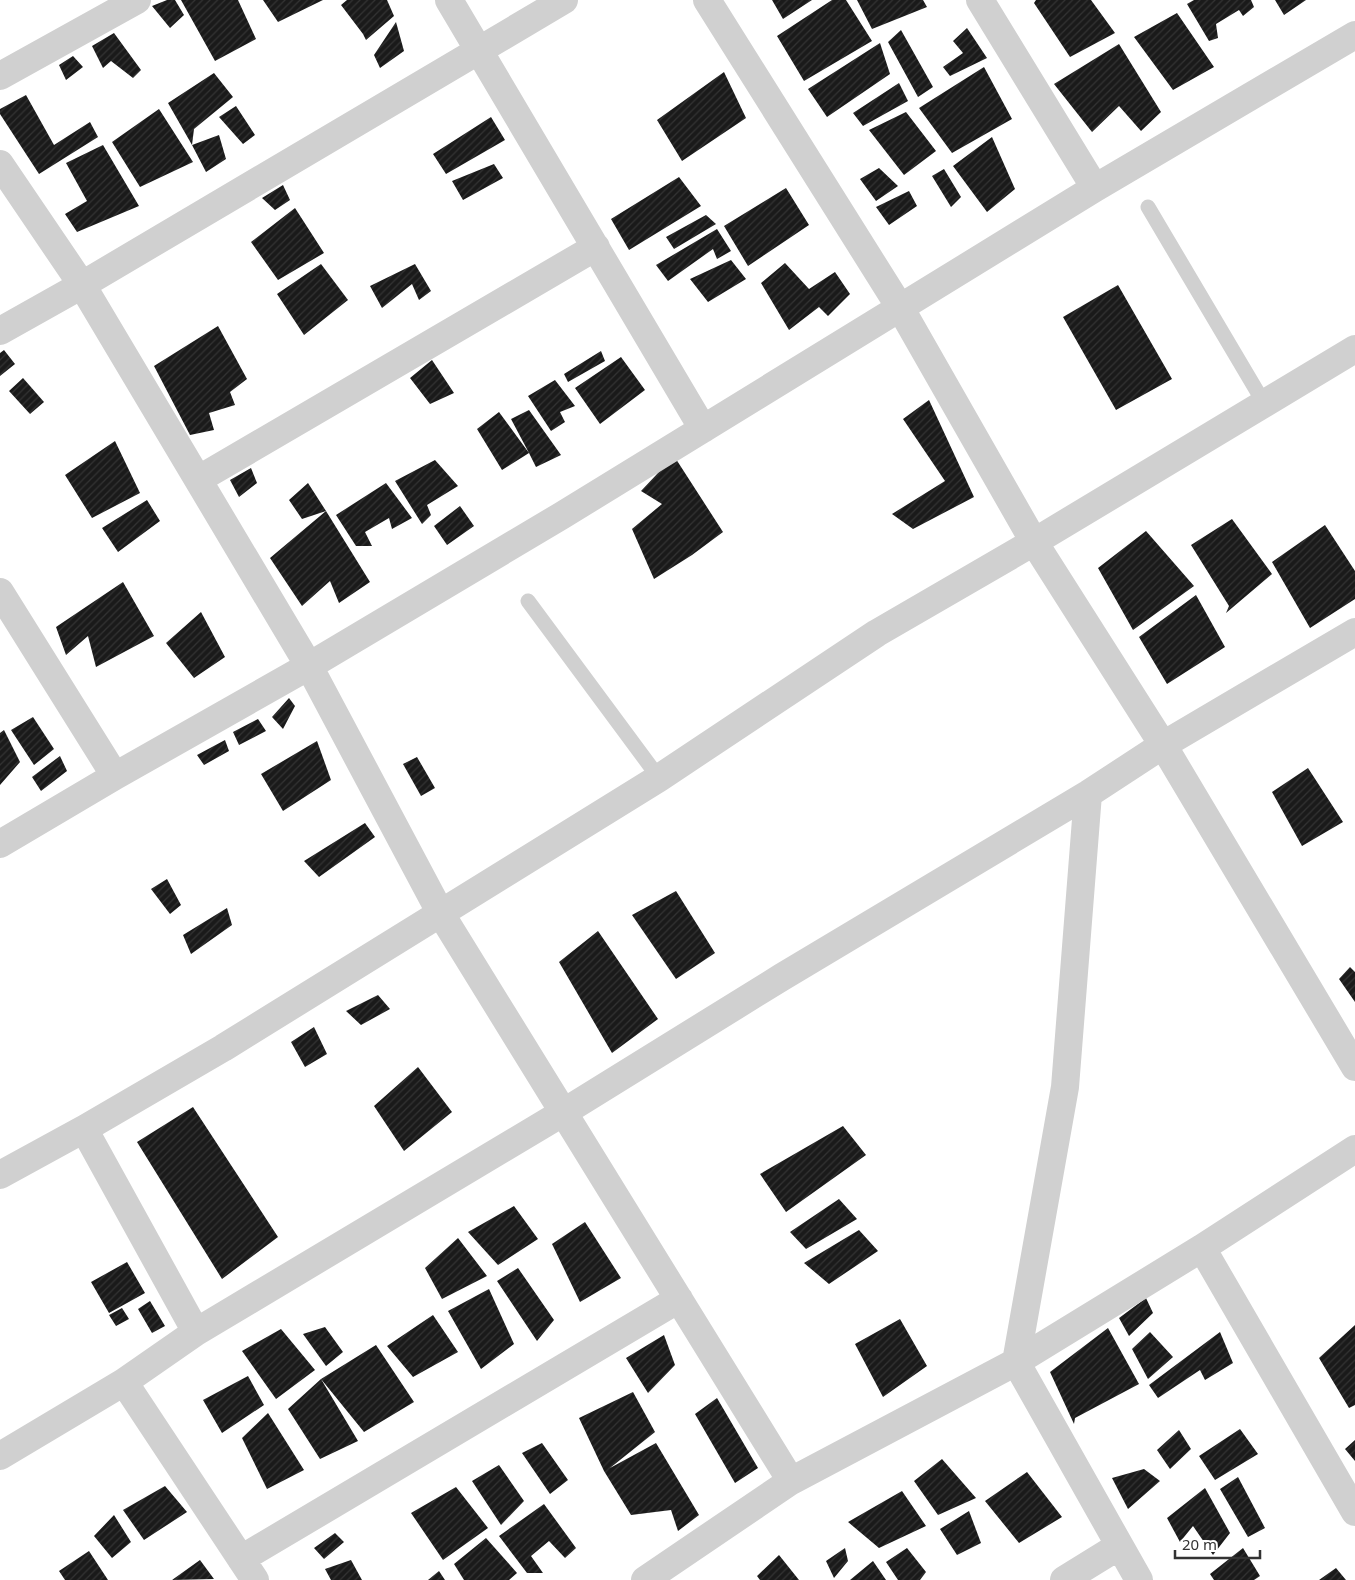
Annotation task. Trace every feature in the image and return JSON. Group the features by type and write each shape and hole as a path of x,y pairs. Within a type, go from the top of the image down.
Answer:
{"street":[{"path":"0,76 137,0"},
{"path":"449,0 703,429"},
{"path":"0,330 82,285 564,0"},
{"path":"707,0 901,309 1034,542 1162,745 1355,1067"},
{"path":"987,2 1095,188"},
{"path":"0,844 308,666 561,516 901,309 1095,188 1355,35"},
{"path":"0,164 82,285 199,479 308,666 441,914 791,1481"},
{"path":"199,479 596,247"},
{"path":"0,1175 84,1129 223,1048 659,778 877,633 1034,542 1355,348"},
{"path":"0,592 115,776"},
{"path":"0,1456 124,1382 196,1332 564,1112 782,977 1088,794 1162,745 1354,636"},
{"path":"1088,794 1065,1087 1016,1362 1138,1580"},
{"path":"84,1129 196,1332"},
{"path":"649,1579 791,1481 1016,1362 1202,1248 1355,1149"},
{"path":"1202,1248 1355,1512"},
{"path":"124,1382 248,1570 679,1300"},
{"path":"1064,1580 1119,1546"}],"lane":[{"path":"1148,207 1264,403"},
{"path":"528,600 659,778"}],"building":[{"path":"167,0 175,0 184,15 170,28 152,6"},
{"path":"181,0 238,0 256,39 215,61"},
{"path":"263,0 323,0 278,22"},
{"path":"347,0 387,0 394,16 366,40 341,5"},
{"path":"772,0 812,0 783,19"},
{"path":"832,0 846,0 872,41 804,81 777,36"},
{"path":"857,0 923,0 927,7 872,29"},
{"path":"1036,0 1091,0 1115,33 1070,57 1034,3"},
{"path":"1194,0 1251,0 1254,7 1243,16 1239,10 1216,24 1218,38 1209,41 1187,4"},
{"path":"1275,0 1306,0 1284,15"},
{"path":"1177,13 1214,67 1173,90 1134,37"},
{"path":"396,22 404,51 380,68 374,55"},
{"path":"967,28 987,58 950,76 943,67 963,53 953,41"},
{"path":"901,30 933,87 918,97 888,42"},
{"path":"114,33 141,70 133,78 111,61 103,68 92,46"},
{"path":"880,43 890,74 827,117 808,89"},
{"path":"1119,44 1161,112 1141,131 1119,106 1092,132 1054,84"},
{"path":"73,56 83,67 66,80 59,65"},
{"path":"984,67 1012,119 952,153 919,108"},
{"path":"724,72 746,118 682,161 657,120"},
{"path":"214,73 233,97 194,129 192,145 168,103"},
{"path":"899,83 908,101 863,126 853,113"},
{"path":"26,95 54,145 90,122 98,137 39,174 0,114 0,109"},
{"path":"236,106 255,135 243,144 219,117"},
{"path":"159,109 193,162 140,187 112,142"},
{"path":"906,112 936,151 904,175 869,130"},
{"path":"491,117 505,140 446,174 433,154"},
{"path":"219,135 226,159 206,172 192,145"},
{"path":"992,137 1015,189 987,212 953,166"},
{"path":"103,145 139,206 77,232 65,214 87,201 66,163"},
{"path":"494,164 503,178 463,200 452,181"},
{"path":"879,168 898,186 876,201 860,179"},
{"path":"944,169 961,197 951,207 932,176"},
{"path":"679,177 701,206 629,250 611,219"},
{"path":"283,185 290,200 275,210 262,198"},
{"path":"786,188 809,225 748,266 724,226"},
{"path":"909,191 917,206 889,225 876,207"},
{"path":"295,208 324,253 278,280 251,242"},
{"path":"706,215 716,224 674,249 666,237"},
{"path":"717,229 731,251 717,259 713,249 668,281 656,265"},
{"path":"731,260 746,279 708,302 690,279"},
{"path":"785,263 809,289 835,272 850,294 828,316 819,307 789,330 761,283"},
{"path":"321,264 348,300 304,335 277,294"},
{"path":"415,264 431,291 419,300 412,284 382,308 370,286"},
{"path":"1118,285 1172,379 1116,410 1063,317"},
{"path":"218,326 247,379 230,392 235,405 209,413 214,430 190,435 154,366"},
{"path":"4,350 15,364 0,376 0,353"},
{"path":"601,351 605,361 568,382 564,374"},
{"path":"621,357 645,390 600,424 575,388"},
{"path":"432,360 454,393 430,404 410,378"},
{"path":"23,378 44,402 30,414 9,391"},
{"path":"555,380 575,406 560,412 565,422 551,431 528,396"},
{"path":"929,400 974,497 913,529 892,514 945,481 903,419"},
{"path":"529,410 561,455 536,467 511,419"},
{"path":"499,412 529,453 502,470 477,429"},
{"path":"115,441 140,493 92,518 65,475"},
{"path":"674,456 723,532 692,555 654,579 632,529 662,504 641,491"},
{"path":"435,460 458,486 427,505 431,515 422,524 395,481"},
{"path":"251,468 257,483 239,497 230,480"},
{"path":"308,483 326,511 302,519 289,500"},
{"path":"386,483 412,518 392,529 389,518 365,532 372,546 356,546 336,515"},
{"path":"147,500 160,521 118,552 102,528"},
{"path":"460,506 474,526 447,545 434,526"},
{"path":"326,511 370,582 339,603 330,581 302,606 270,558"},
{"path":"1232,519 1272,574 1226,613 1229,606 1191,545"},
{"path":"1325,525 1355,571 1355,599 1310,628 1272,562"},
{"path":"1146,531 1194,586 1133,630 1098,568"},
{"path":"123,582 154,636 96,667 88,636 66,655 56,627"},
{"path":"1196,595 1225,647 1167,684 1139,637"},
{"path":"201,612 225,657 194,678 166,643"},
{"path":"289,698 295,706 283,729 272,717"},
{"path":"33,717 54,749 34,765 11,730"},
{"path":"258,719 266,731 239,745 233,732"},
{"path":"4,730 20,762 0,785 0,733"},
{"path":"225,740 229,751 204,765 197,755"},
{"path":"317,741 331,780 283,811 261,774"},
{"path":"60,756 67,771 41,791 32,777"},
{"path":"417,757 435,788 421,796 403,764"},
{"path":"1308,768 1343,822 1302,846 1272,792"},
{"path":"365,823 375,837 319,877 304,861"},
{"path":"167,879 181,905 170,914 151,889"},
{"path":"676,891 715,953 676,979 632,915"},
{"path":"227,908 232,925 191,954 183,935"},
{"path":"598,931 658,1019 612,1053 559,962"},
{"path":"1350,967 1355,972 1355,1002 1339,979"},
{"path":"378,995 390,1009 361,1025 346,1011"},
{"path":"314,1027 327,1054 305,1067 291,1042"},
{"path":"418,1067 452,1112 404,1151 374,1106"},
{"path":"193,1107 278,1237 222,1279 137,1142"},
{"path":"843,1126 866,1155 786,1212 760,1174"},
{"path":"839,1199 857,1219 806,1249 790,1232"},
{"path":"514,1206 538,1239 498,1265 468,1232"},
{"path":"585,1222 621,1278 580,1302 552,1244"},
{"path":"859,1230 878,1251 829,1284 804,1263"},
{"path":"458,1238 487,1276 442,1299 425,1268"},
{"path":"127,1262 145,1293 109,1313 91,1282"},
{"path":"518,1268 554,1320 537,1341 497,1281"},
{"path":"489,1289 514,1344 481,1369 448,1311"},
{"path":"1146,1298 1153,1313 1129,1336 1119,1318"},
{"path":"150,1301 165,1326 152,1333 138,1309"},
{"path":"122,1308 129,1319 116,1326 109,1315"},
{"path":"433,1315 458,1352 413,1377 387,1346"},
{"path":"900,1319 927,1366 883,1397 855,1344"},
{"path":"1355,1325 1355,1405 1349,1408 1319,1358"},
{"path":"325,1327 343,1352 326,1366 303,1334"},
{"path":"1108,1328 1139,1384 1075,1418 1074,1424 1050,1372"},
{"path":"281,1329 315,1370 276,1399 242,1351"},
{"path":"1150,1332 1173,1357 1148,1379 1132,1349"},
{"path":"1220,1332 1233,1363 1205,1380 1200,1370 1158,1398 1149,1385"},
{"path":"664,1335 675,1365 648,1393 626,1358"},
{"path":"376,1345 414,1402 364,1432 321,1379"},
{"path":"248,1376 264,1405 222,1433 203,1400"},
{"path":"321,1379 358,1441 320,1459 288,1409"},
{"path":"633,1392 655,1432 610,1468 656,1443 699,1515 678,1531 671,1510 631,1515 604,1471 579,1418"},
{"path":"717,1398 758,1468 735,1483 695,1414"},
{"path":"268,1413 304,1470 267,1489 242,1438"},
{"path":"1240,1429 1258,1454 1215,1480 1199,1456"},
{"path":"1179,1430 1191,1449 1170,1469 1157,1450"},
{"path":"1355,1440 1355,1461 1345,1449"},
{"path":"542,1443 568,1480 550,1494 522,1453"},
{"path":"942,1459 976,1498 938,1515 914,1481"},
{"path":"499,1465 524,1501 501,1525 472,1481"},
{"path":"1144,1469 1160,1481 1128,1509 1112,1478"},
{"path":"1027,1472 1062,1517 1019,1543 985,1501"},
{"path":"1238,1477 1265,1528 1248,1537 1220,1489"},
{"path":"165,1486 187,1512 144,1540 123,1510"},
{"path":"456,1487 488,1528 443,1560 411,1513"},
{"path":"1205,1488 1230,1533 1213,1555 1193,1526 1180,1542 1167,1518"},
{"path":"902,1491 926,1526 879,1548 848,1522"},
{"path":"544,1504 576,1548 565,1558 549,1541 531,1556 543,1573 527,1573 499,1536"},
{"path":"969,1511 981,1543 957,1555 940,1529"},
{"path":"114,1515 131,1542 112,1558 94,1536"},
{"path":"335,1533 344,1542 324,1559 314,1548"},
{"path":"486,1538 517,1573 509,1580 464,1580 454,1564"},
{"path":"845,1548 848,1561 834,1578 826,1561"},
{"path":"907,1548 926,1572 920,1580 898,1580 886,1562"},
{"path":"1243,1548 1260,1576 1254,1580 1214,1580 1210,1574"},
{"path":"89,1551 108,1580 65,1580 59,1571"},
{"path":"779,1555 799,1580 760,1580 757,1576"},
{"path":"200,1560 214,1579 172,1580"},
{"path":"351,1560 362,1580 331,1580 325,1569"},
{"path":"873,1561 886,1580 850,1580"},
{"path":"1336,1568 1346,1580 1319,1580"},
{"path":"439,1571 445,1580 428,1580"}]}
